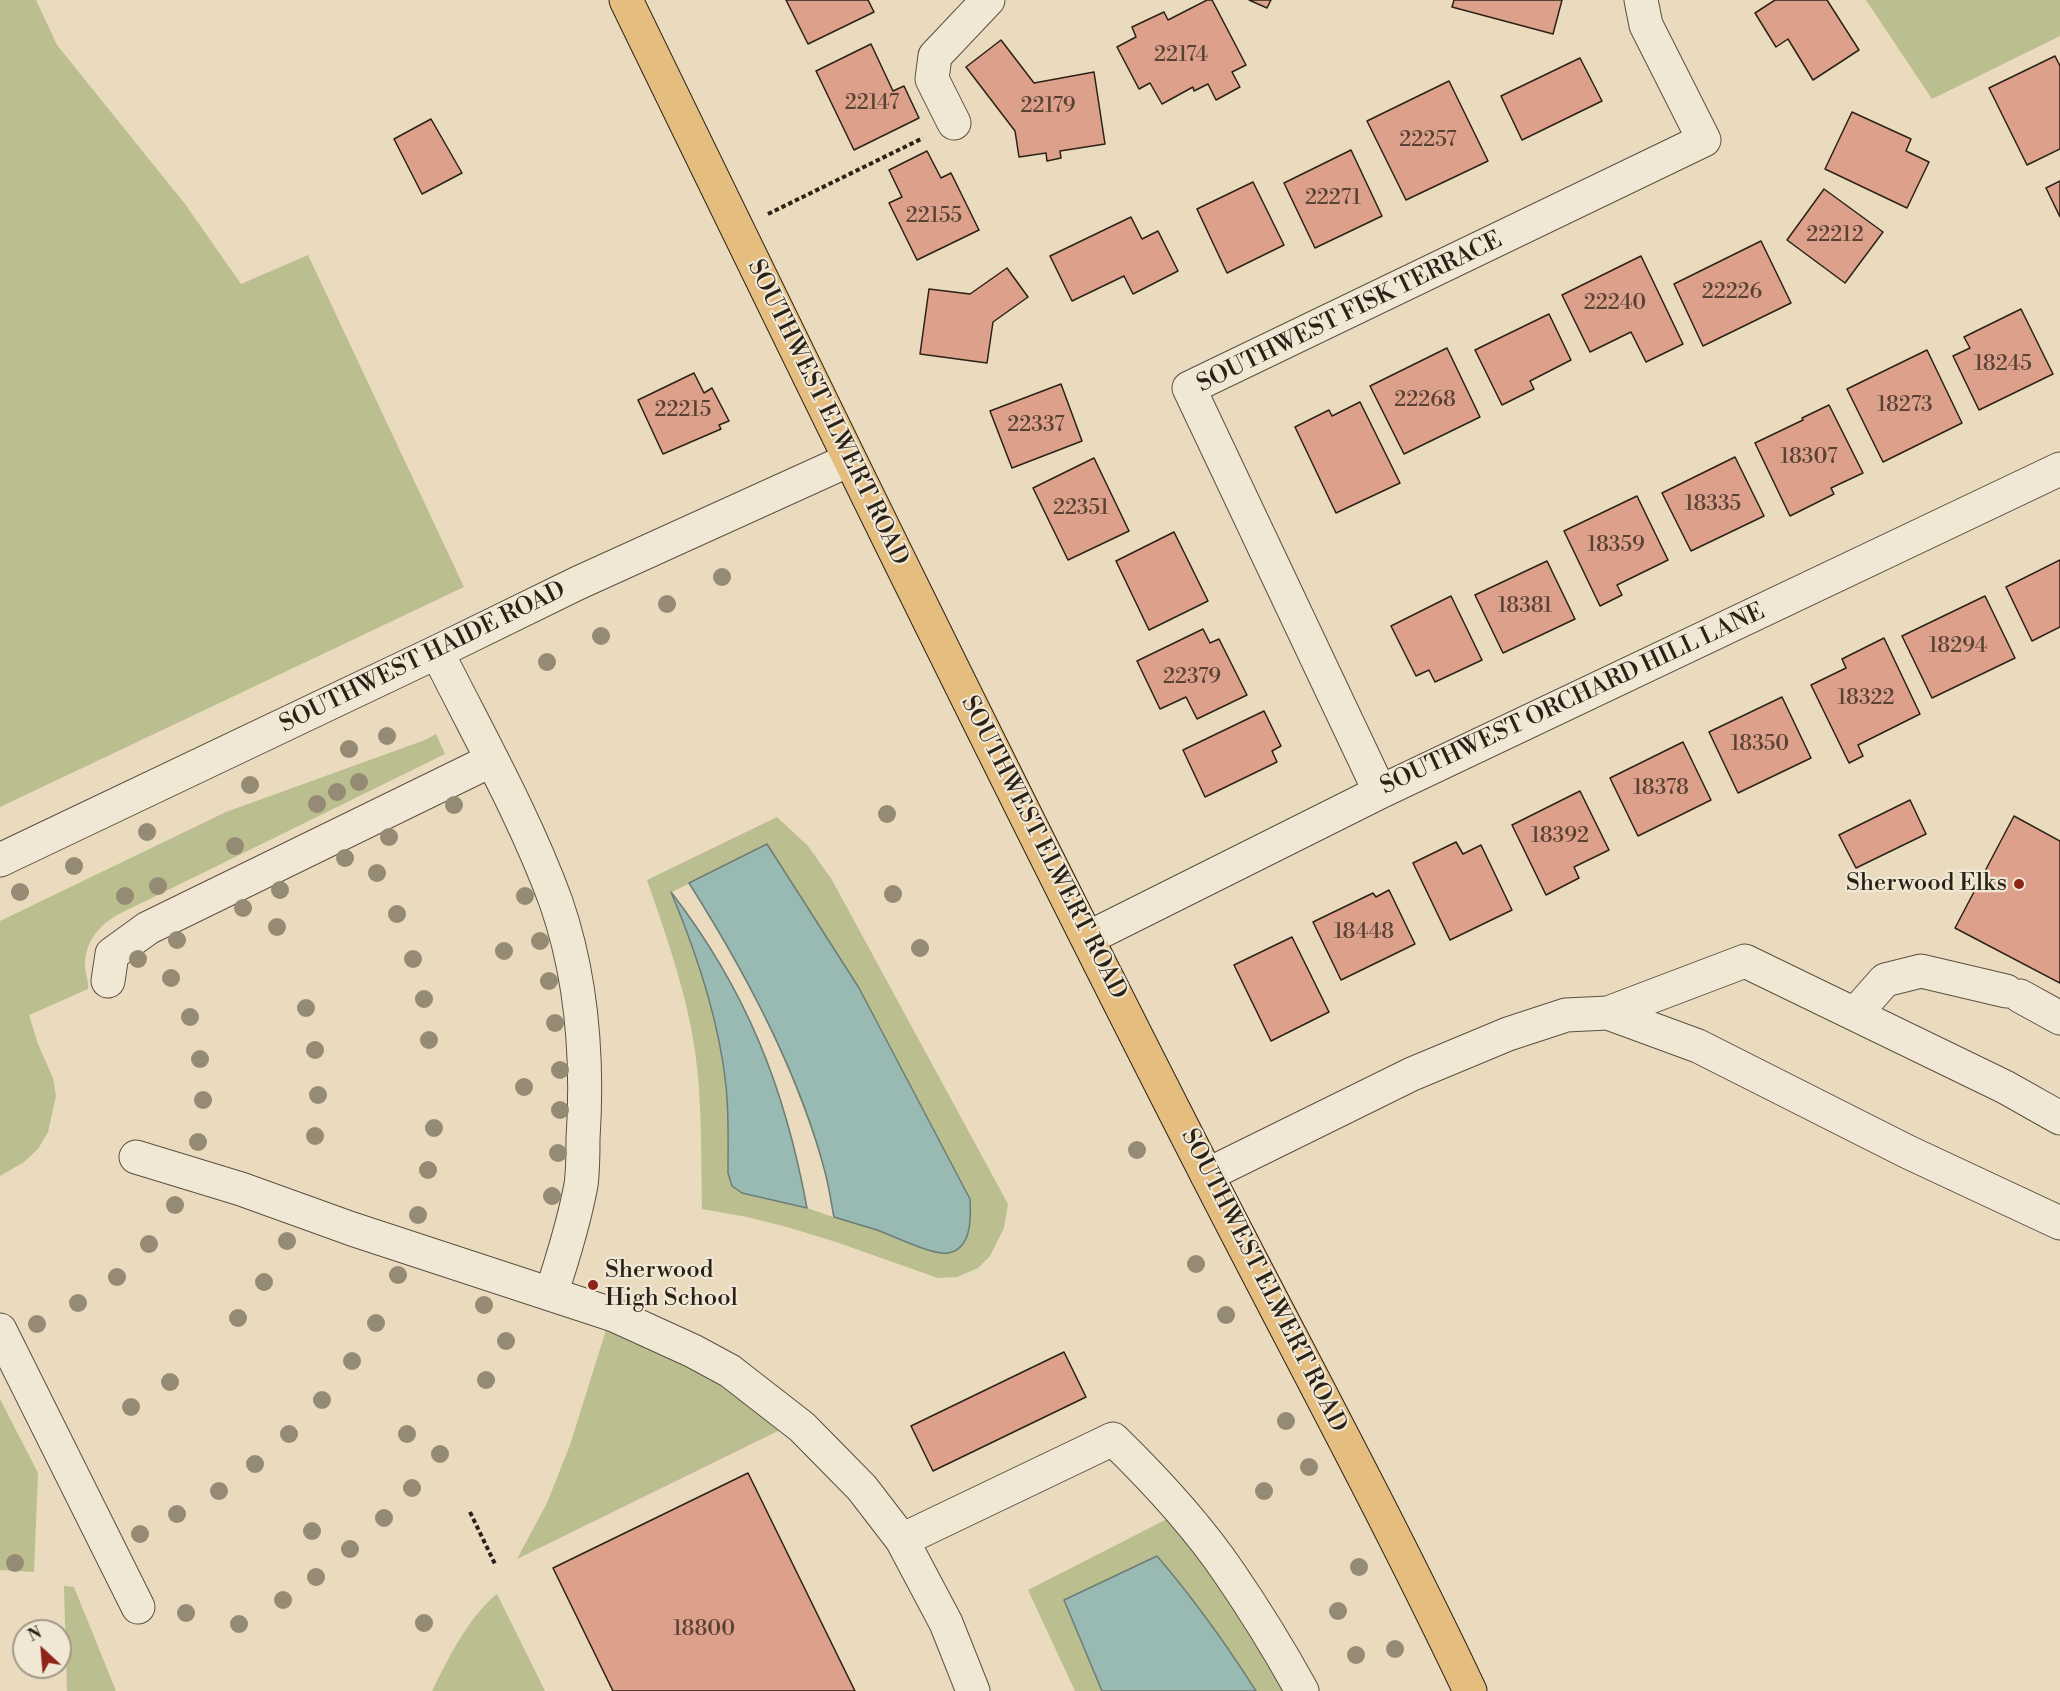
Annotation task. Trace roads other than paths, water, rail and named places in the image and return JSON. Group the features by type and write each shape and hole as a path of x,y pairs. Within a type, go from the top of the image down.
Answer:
{"main road":[{"name":"SOUTHWEST ELWERT ROAD","path":"626,0 849,460 1207,1175 1409,1564 1470,1691"}],"street":[{"path":"954,123 932,79 935,56 988,0"},
{"name":"SOUTHWEST FISK TERRACE","path":"1380,792 1189,388 1704,140 1646,25 1641,0"},
{"name":"SOUTHWEST HAIDE ROAD","path":"0,860 578,583 849,460"},
{"name":"SOUTHWEST ORCHARD HILL LANE","path":"1088,938 1380,792 2060,469"},
{"path":"437,652 522,823 556,903 576,980 584,1049 585,1112 581,1183 569,1238 551,1294"},
{"path":"108,981 112,954 148,928 492,760"},
{"path":"1207,1175 1412,1074 1498,1038 1566,1015 1608,1013 1745,961 2005,1087 2060,1118"},
{"path":"1855,1014 1885,980 1921,971 2013,993 2060,1018"},
{"path":"1608,1013 1698,1046 1908,1152 2060,1223"},
{"path":"136,1156 241,1189 363,1233 614,1315 693,1351 729,1371 802,1427 862,1488 902,1540 946,1623 973,1691"},
{"path":"0,1330 138,1607"},
{"path":"902,1540 1113,1438 1145,1470 1230,1573 1280,1651 1302,1691"}],"water":[{"path":"767,844 859,988 970,1199 966,1239 956,1250 948,1253 932,1251 834,1217 814,1134 785,1060 749,986 689,883"},
{"path":"671,892 721,965 759,1041 787,1122 807,1208 742,1193 732,1186 728,1173 726,1086 718,1036 706,987"},
{"path":"1157,1556 1209,1622 1256,1691 1102,1691 1064,1600"}],"place":[{"name":"Sherwood Elks","path":"2019,884"},
{"name":"Sherwood High School","path":"593,1285"}]}
